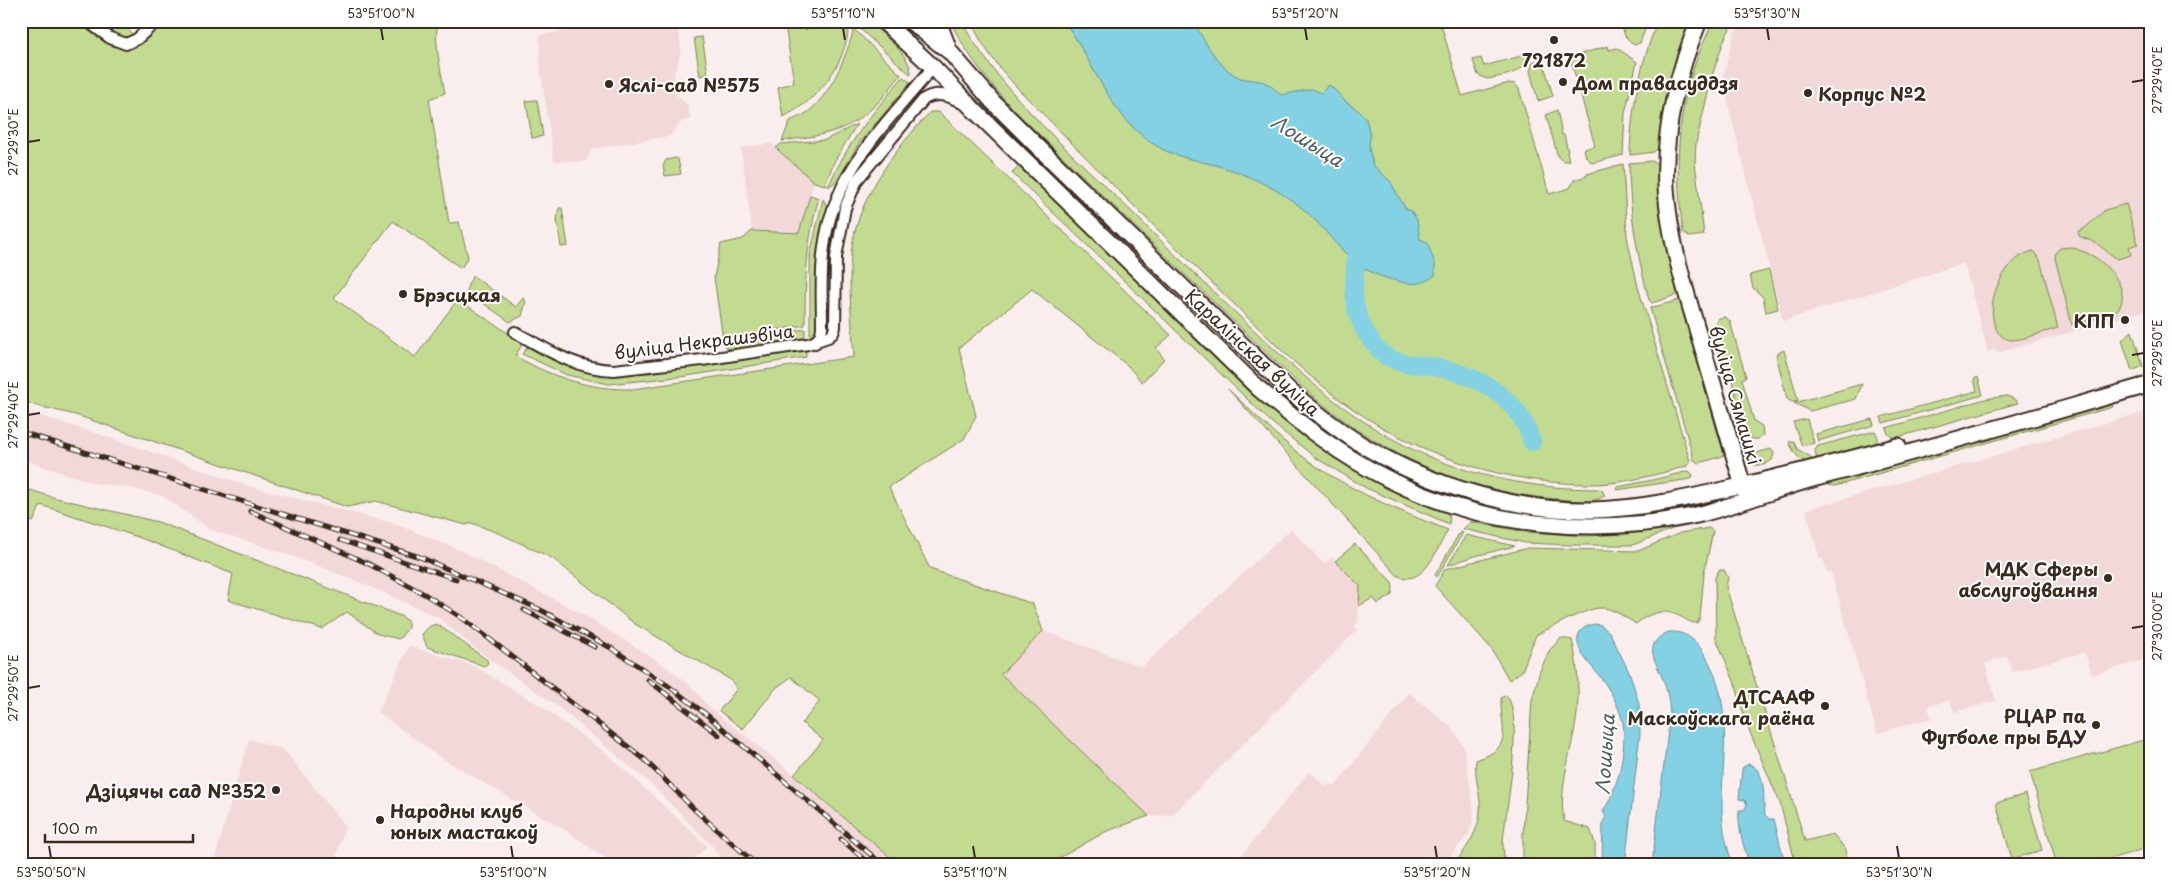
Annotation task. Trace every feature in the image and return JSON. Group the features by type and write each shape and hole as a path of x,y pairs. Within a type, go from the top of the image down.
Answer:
{"main road":[{"name":"Каралінская вуліца","path":"883,21 933,67 975,111 1258,388 1296,421 1356,462 1391,481 1431,498 1499,516 1580,527 1612,526 1677,518 1706,512 1745,492"},
{"path":"914,23 933,67 950,52 938,21"},
{"name":"вуліца Сямашкі","path":"1699,21 1687,49 1672,109 1666,155 1666,188 1677,262 1745,492 2151,374"},
{"name":"Каралінская вуліца","path":"914,23 950,52 1000,109 1290,392 1329,424 1369,450 1419,474 1491,497 1536,506 1583,510 1611,509 1745,492"},
{"path":"1174,305 1185,302 1187,292"},
{"path":"1745,492 1796,484 1892,459 2151,384"}],"street":[{"path":"87,21 110,38 126,44 137,39 157,21"},
{"name":"вуліца Некрашэвіча","path":"815,343 821,334 822,327 824,247 836,198 866,146 933,67"},
{"name":"вуліца Некрашэвіча","path":"515,332 557,357 600,369 630,369 702,360 815,343 828,337 833,333 835,327 834,283 839,232 845,208 857,180 920,102 927,97 937,95 949,96 975,111"}],"shaded area":[{"name":"Яслі-сад №575","path":"599,21 678,21 681,52 674,74 677,95 688,106 690,120 682,121 669,136 592,149 585,162 554,161 540,66 540,35 588,27"},
{"path":"1742,21 2151,21 2151,309 1997,353 1995,349 1988,352 1964,263 1783,321 1722,80 1735,32"},
{"path":"771,143 814,180 799,233 752,231 741,148"},
{"path":"21,410 108,437 248,486 392,523 460,550 582,614 658,661 689,684 709,707 794,775 899,865 727,865 713,847 652,785 561,709 477,650 439,618 319,566 211,530 163,496 126,487 94,483 21,459"},
{"path":"2151,410 2151,658 2092,675 2085,652 2012,672 2007,656 1985,663 1996,701 1954,712 1950,700 1928,706 1931,718 1877,733 1831,572 1827,573 1823,558 1820,559 1806,510"},
{"path":"1291,529 1324,564 1332,557 1360,586 1358,622 1354,627 1357,630 1172,815 1149,816 1000,674 1043,631 1142,667"},
{"path":"409,646 474,666 541,706 611,757 707,846 688,865 614,865 569,832 441,758 378,712"},
{"path":"1409,693 1451,727 1464,747 1474,810 1473,821 1469,833 1443,865 1234,865 1309,772 1327,787 1330,784 1335,786"},
{"name":"Дзіцячы сад №352","path":"249,739 284,750 345,826 334,865 213,865"}],"green space":[{"path":"21,21 78,21 106,41 125,49 137,45 165,21 439,21 437,46 445,93 429,99 449,223 459,222 468,257 461,268 393,221 334,298 415,357 455,303 463,303 523,343 516,355 517,357 559,377 588,385 617,389 633,389 854,357 850,267 854,234 869,195 891,159 930,112 939,112 1171,335 1156,348 1164,359 1142,382 1128,366 1032,289 959,348 976,416 964,439 889,487 930,569 1033,604 1043,631 1001,674 1149,816 1105,832 1054,861 1051,865 899,865 794,775 823,740 802,723 820,701 791,677 776,688 743,729 719,711 737,689 731,680 635,624 552,558 503,535 472,523 466,525 376,501 347,507 76,415 21,402"},
{"path":"96,21 112,22 122,26 133,36 118,36"},
{"path":"815,21 845,21 849,26 842,54 828,80 819,91 796,110 783,117 778,87 794,83 785,24 794,22 799,29 802,27 806,30"},
{"path":"860,21 868,21 902,53 907,60 911,75 858,27"},
{"path":"950,21 961,21 998,75 1065,148 1272,347 1349,412 1414,450 1458,467 1504,480 1527,484 1598,489 1602,490 1605,496 1588,501 1575,501 1520,495 1485,487 1450,476 1416,462 1384,446 1353,427 1296,381 1020,116 981,71"},
{"path":"971,21 1440,21 1462,96 1509,83 1515,84 1519,89 1549,194 1570,188 1574,180 1587,176 1587,174 1623,164 1627,237 1638,287 1690,461 1687,466 1650,476 1612,483 1551,482 1481,469 1447,458 1414,444 1382,427 1324,387 1269,339 1029,100 996,63 978,36"},
{"path":"1641,21 1648,21 1640,43 1634,45 1625,36 1622,27"},
{"path":"1658,21 1692,21 1670,77 1665,99 1660,146 1654,152 1630,155 1632,121 1641,70"},
{"path":"1714,21 1734,21 1724,40 1712,76 1696,143 1695,162 1704,235 1689,237 1683,232 1678,177 1681,124 1692,72"},
{"path":"854,29 901,75 869,111 845,127 825,134 782,141 790,121 808,112 831,85 847,51"},
{"path":"702,37 708,74 700,76 694,38"},
{"path":"1608,46 1609,50 1617,48 1637,62 1625,113 1623,155 1592,163 1586,157 1584,149 1595,146 1570,57"},
{"path":"1525,55 1523,66 1518,70 1487,79 1478,75 1473,60 1481,58 1484,66"},
{"path":"1542,58 1553,96 1538,101 1530,71 1533,62"},
{"path":"903,77 910,82 908,85 859,143 837,181 828,187 852,143"},
{"path":"537,100 543,136 532,138 526,101"},
{"path":"1557,110 1569,161 1563,161 1558,157 1546,115"},
{"path":"857,124 834,162 825,185 814,182 776,148 781,144 825,140"},
{"path":"678,159 681,174 665,176 663,166 666,160"},
{"path":"1652,161 1658,164 1666,243 1679,294 1652,303 1649,300 1637,249 1630,198 1629,163"},
{"path":"1018,166 1290,426 1334,458 1365,476 1410,498 1445,512 1450,517 1449,524 1366,488 1316,458 1271,422 1012,173"},
{"path":"810,195 819,198 811,230 807,261 805,325 723,339 714,277 721,244 743,239 752,231 799,233"},
{"path":"823,199 828,207 817,325 815,334 810,337 810,255"},
{"path":"2126,204 2138,244 2129,247 2131,255 2117,259 2096,243 2079,236 2078,231 2084,229 2105,210"},
{"path":"559,208 562,208 568,246 561,247 557,219"},
{"path":"2071,247 2096,258 2115,276 2122,292 2122,300 2113,314 2072,325 2055,258 2056,252 2060,248"},
{"path":"2033,251 2040,260 2058,328 2023,339 2012,340 2000,335 1996,330 1992,309 1995,293 2001,278 2011,265 2019,257"},
{"path":"1769,270 1778,309 1766,312 1763,297 1753,288 1750,275"},
{"path":"473,276 516,307 523,298 526,301 522,316 510,322 467,292 468,284"},
{"path":"1680,300 1724,455 1699,463 1694,460 1650,308"},
{"path":"1725,317 1730,321 1746,377 1742,379 1754,421 1762,426 1763,435 1758,439 1752,439 1744,433 1732,380 1714,330 1714,325 1719,318"},
{"path":"805,329 805,337 799,340 734,350 726,348 723,342"},
{"path":"2132,331 2143,366 2132,371 2122,340"},
{"path":"527,347 562,365 605,374 650,373 806,348 806,357 687,376 609,384 567,375 522,354"},
{"path":"1784,350 1798,400 1792,402 1787,399 1776,354"},
{"path":"1978,377 1983,395 1883,423 1881,417 1977,391 1974,379"},
{"path":"1862,384 1856,399 1810,411 1794,403"},
{"path":"1228,389 1264,424 1302,456 1336,479 1409,515 1448,530 1423,571 1416,576 1407,578 1398,576"},
{"path":"2007,396 2018,403 1898,437 1892,437 1888,434 1886,428 1985,399"},
{"path":"2111,403 2113,407 1835,486 1828,485 1827,481"},
{"path":"1807,419 1814,443 1802,446 1793,422"},
{"path":"1872,419 1874,425 1818,441 1816,434"},
{"path":"1875,431 1878,437 1873,447 1817,460 1815,450 1818,446"},
{"path":"1794,441 1797,449 1811,457 1812,463 1804,461 1793,450 1789,442"},
{"path":"1771,449 1774,453 1772,460 1764,465 1754,465 1746,456"},
{"path":"1689,471 1693,475 1691,479 1616,490 1617,487"},
{"path":"21,487 52,497 158,522 403,617 408,622 408,628 399,639 378,634 347,612 322,629 228,600 233,574 138,537 41,505 33,522 21,518"},
{"path":"1471,522 1527,532 1584,536 1628,534 1702,523 1672,529 1633,545 1571,545 1525,543 1463,529"},
{"path":"1709,528 1713,531 1704,573 1700,618 1697,623 1667,612 1656,613 1636,624 1609,609 1600,608 1586,611 1536,635 1522,671 1509,680 1491,648 1435,586 1445,569 1528,548 1638,551 1680,533"},
{"path":"1460,532 1463,533 1437,577 1435,575"},
{"path":"1466,535 1515,546 1448,565"},
{"path":"1355,544 1392,582 1392,595 1378,604 1373,598 1359,606 1360,586 1335,561"},
{"path":"1719,570 1724,570 1728,577 1726,587 1805,841 1833,834 1846,850 1848,865 1796,865 1780,803 1746,723 1736,686 1716,638 1715,577"},
{"path":"437,624 487,660 488,663 484,666 427,647 422,634 430,626"},
{"path":"1561,638 1572,640 1578,680 1576,721 1564,784 1564,821 1590,829 1595,843 1595,865 1523,865 1523,835 1532,700 1540,671 1549,651"},
{"path":"1506,695 1511,706 1514,722 1514,743 1503,842 1505,865 1453,865 1469,844 1479,820 1480,802 1476,776 1476,760 1489,755 1501,743 1503,728 1501,698"},
{"path":"2151,738 2151,847 2089,865 2057,865 2030,772"},
{"path":"2026,794 2042,850 2012,859 1996,803"}],"water":[{"path":"1064,21 1193,21 1206,44 1222,65 1236,76 1266,83 1281,95 1312,89 1321,93 1329,85 1332,87 1366,119 1370,135 1369,148 1373,165 1390,181 1405,208 1412,212 1417,220 1420,239 1427,242 1435,264 1435,275 1426,281 1412,283 1379,275 1364,268 1341,249 1310,215 1279,192 1239,173 1168,152 1149,141 1128,122 1117,108"},
{"path":"1601,625 1610,633 1630,674 1639,704 1640,733 1625,865 1602,865 1603,822 1606,817 1603,811 1617,781 1624,744 1624,733 1622,718 1614,698 1603,680 1583,655 1578,644 1580,632 1587,626"},
{"path":"1669,632 1686,635 1698,645 1714,674 1720,693 1724,732 1722,812 1726,839 1733,865 1652,865 1670,714 1664,682 1655,661 1653,648 1655,642 1660,637"},
{"path":"1749,764 1755,768 1762,779 1765,815 1769,819 1774,819 1785,865 1758,865 1758,859 1753,857 1748,859 1739,822 1739,810 1744,810 1747,805 1745,800 1739,799 1742,770 1743,767"}],"waterway":[{"name":"Лошыца","path":"1357,239 1354,280 1355,304 1358,316 1372,342"},
{"name":"Лошыца","path":"1379,350 1391,359 1450,370 1481,382 1507,401 1518,413 1526,426 1532,442"}],"railway":[{"path":"21,432 420,557 539,609 611,648 667,685 707,715 883,865"},
{"path":"250,511 369,564 426,595 465,620 644,759 696,811 757,865"},
{"path":"340,540 456,579"},
{"path":"524,610 595,647"},
{"path":"648,680 719,735"},
{"path":"841,839 867,862"}],"place":[{"name":"721872","path":"1554,40"},
{"name":"Дом правасуддзя","path":"1563,82"},
{"name":"Яслі-сад №575","path":"609,84"},
{"name":"Корпус №2","path":"1808,93"},
{"name":"Брэсцкая","path":"403,294"},
{"name":"КПП","path":"2125,320"},
{"name":"МДК Сферы абслугоўвання","path":"2108,578"},
{"name":"ДТСААФ Маскоўскага раёна","path":"1825,706"},
{"name":"РЦАР па Футболе пры БДУ","path":"2096,725"},
{"name":"Дзіцячы сад №352","path":"276,790"},
{"name":"Народны клуб юных мастакоў","path":"380,820"}]}
